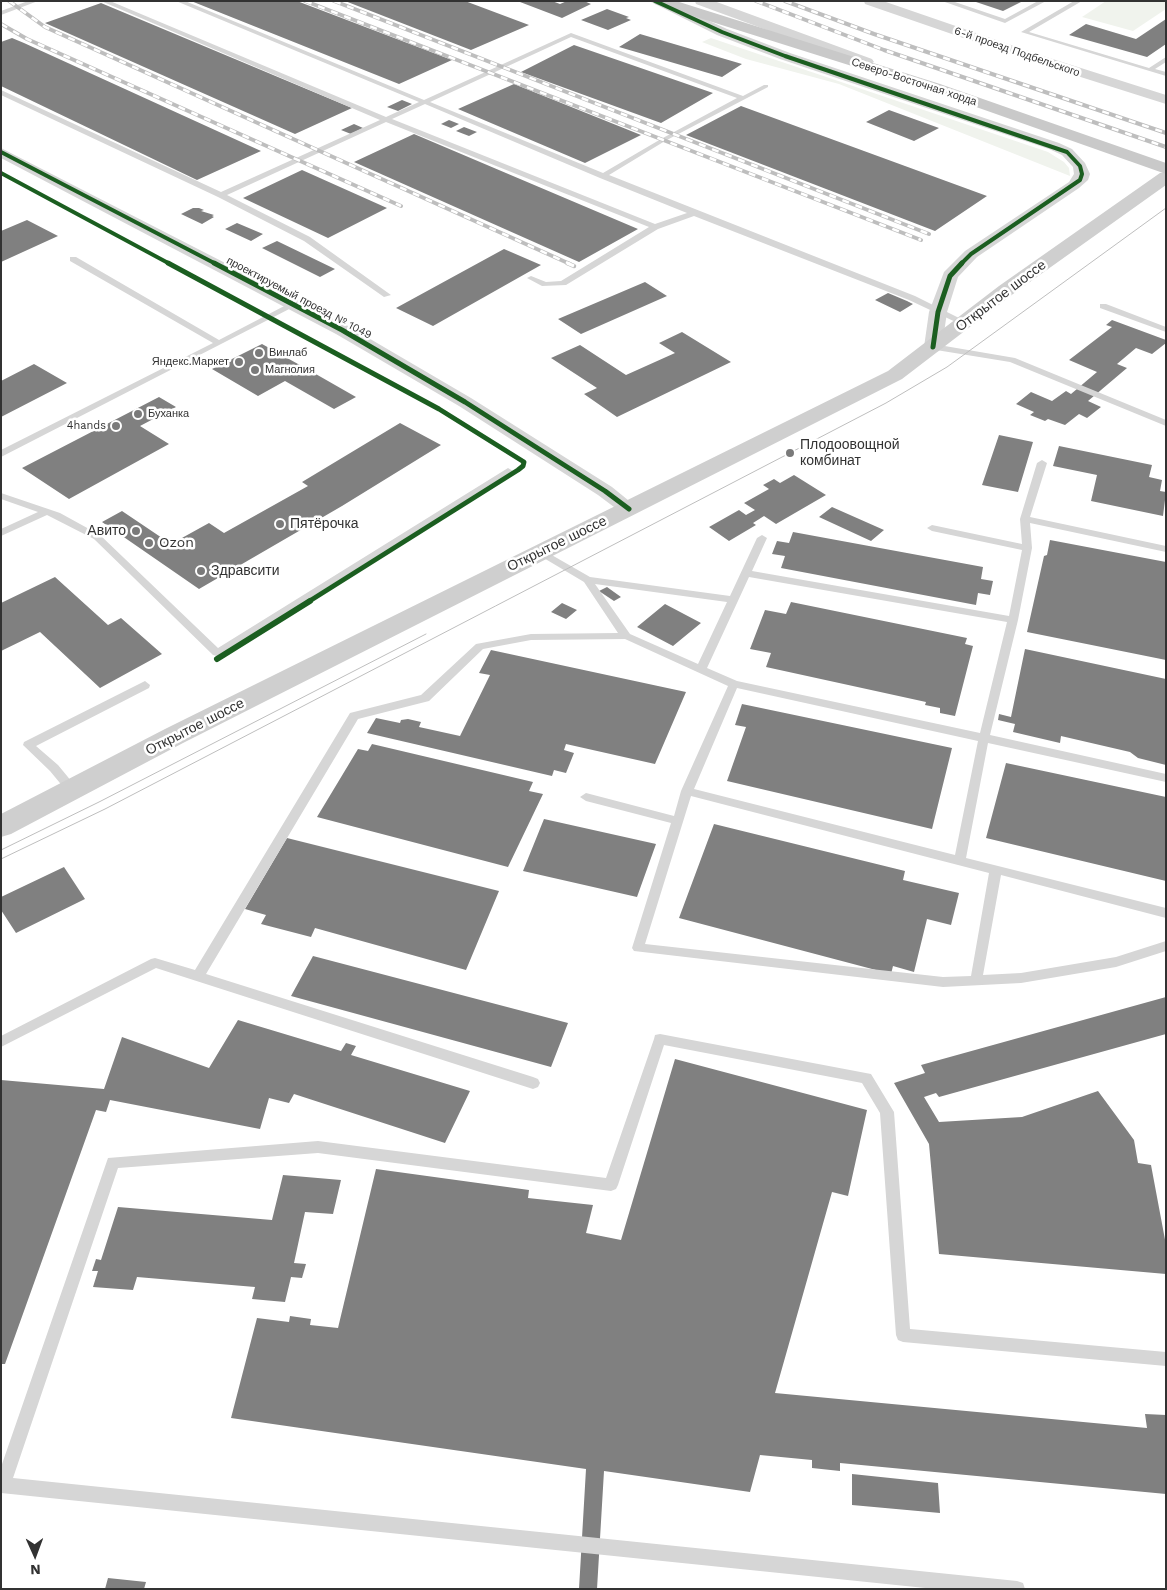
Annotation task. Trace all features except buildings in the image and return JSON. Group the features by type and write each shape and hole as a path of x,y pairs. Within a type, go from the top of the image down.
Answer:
{"main road":[{"name":"Северо-Восточная хорда","path":"660,1 934,87 1166,168"},
{"name":"Открытое шоссе","path":"1,827 73,791 174,736 895,375 1006,290 1166,177"}],"street":[{"path":"655,1 722,32 785,56 1054,146 1074,159 1080,166 1082,174 1080,180 971,254 950,276 938,312 933,347"},
{"name":"Северо-Восточная хорда","path":"701,1 834,51 1166,168"},
{"name":"6-й проезд Подбельского","path":"870,1 1035,58 1166,100"},
{"name":"проектируемый проезд № 1049","path":"1,152 342,330 465,402 605,491 629,509"}],"lane":[{"path":"1,13 35,1"},
{"path":"104,1 387,120 655,227"},
{"path":"179,1 694,213 912,298 938,312 965,323"},
{"path":"713,1 727,7"},
{"path":"945,1 1005,21 1043,1"},
{"path":"1079,1 1024,32 1166,74"},
{"path":"221,196 571,35 743,98"},
{"path":"1150,70 1166,60"},
{"path":"603,176 663,140 766,86"},
{"path":"1,92 221,196 307,239 387,296"},
{"path":"531,278 545,284 563,283 655,227 694,213"},
{"path":"73,259 219,343"},
{"path":"4,450 293,305"},
{"path":"1103,306 1166,330"},
{"path":"933,347 1012,360 1166,423"},
{"path":"960,859 984,738 1013,620 1027,548 1025,519 1042,463"},
{"path":"1,496 46,511 97,537 217,653 508,471"},
{"path":"1,533 46,511"},
{"path":"1025,519 1166,549"},
{"path":"932,528 1027,548"},
{"path":"701,669 762,538"},
{"path":"540,552 587,580 733,600"},
{"path":"745,573 1013,620"},
{"path":"587,580 626,636"},
{"path":"198,976 354,716 425,698 480,646 531,637 626,636 734,684 1166,778"},
{"path":"734,684 687,791 638,948 943,982 1021,978 1116,962 1166,946"},
{"path":"73,791 54,768 28,745 145,685"},
{"path":"687,791 1166,913"},
{"path":"586,797 678,821"},
{"path":"976,980 996,869"},
{"path":"1,1042 155,963 533,1083"},
{"path":"1018,1589 2,1485 113,1162 318,1147 611,1185 660,1039 866,1078 887,1112 903,1335 1166,1359"}],"shaded area":[{"path":"1106,1 1166,1 1166,9 1133,31 1082,17"},
{"path":"711,38 1048,152 1064,162 1069,168 1070,176 839,84 746,59 702,42"}],"tram line":[{"path":"1,859 105,809 886,403 947,367 1166,208"},
{"path":"1,850 99,802 426,634"}],"railway":[{"path":"9,1 45,27 570,264"},
{"path":"305,1 921,240"},
{"path":"334,1 929,234"},
{"path":"756,1 884,50 1166,147"},
{"path":"785,1 874,34 1166,133"},
{"path":"1,24 27,39 401,206"},
{"path":"567,263 574,266"}],"cycle path":[{"path":"655,1 722,32 785,56 1054,146 1067,152 1080,166 1082,174 1080,180 971,254 950,276 938,312 933,347"},
{"path":"1,152 342,330 465,402 605,491 629,509"},
{"path":"1,173 439,409 524,462 523,466 518,470 217,659"}],"place":[{"name":"Винлаб","path":"259,353"},
{"name":"Яндекс.Маркет","path":"239,362"},
{"name":"Магнолия","path":"255,370"},
{"name":"Буханка","path":"138,414"},
{"name":"4hands","path":"116,426"},
{"name":"Плодоовощной комбинат","path":"790,453"},
{"name":"Пятёрочка","path":"280,524"},
{"name":"Авито","path":"136,531"},
{"name":"Ozon","path":"149,543"},
{"name":"Здравсити","path":"201,571"}]}
